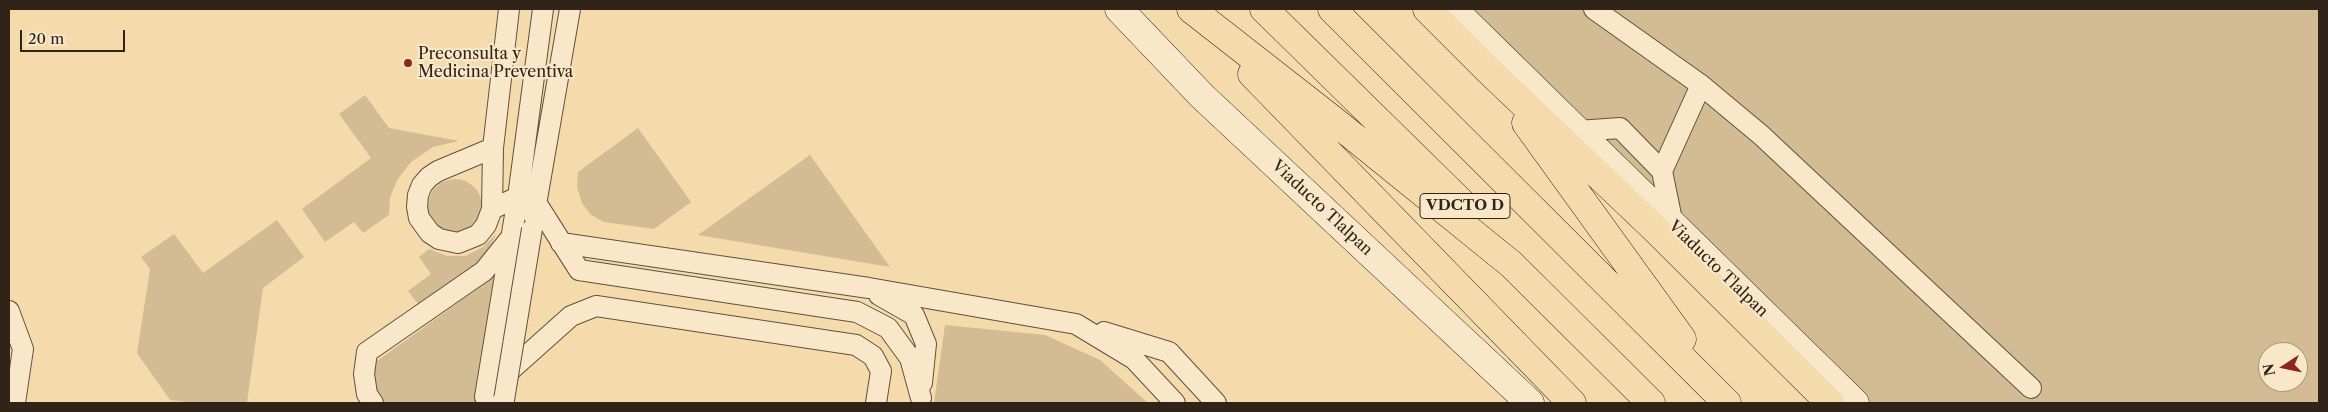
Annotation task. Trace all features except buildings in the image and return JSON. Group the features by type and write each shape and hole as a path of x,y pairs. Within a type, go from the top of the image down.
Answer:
{"highway":[{"path":"1190,9 1572,403"},
{"path":"1190,9 1333,120 1511,264 1651,403"},
{"name":"VDCTO D","path":"1264,9 1668,403"},
{"name":"VDCTO D","path":"1332,9 1727,403"},
{"path":"1427,9 1488,70 1654,228 1830,403"},
{"path":"1488,70 1727,403"}],"main road":[{"name":"Viaducto Tlalpan","path":"1119,9 1202,96 1530,403"},
{"name":"Viaducto Tlalpan","path":"1453,9 1855,403"}],"lane":[{"path":"493,148 438,171 429,177 418,195 417,207 419,218 430,233 440,239 458,243 478,235 486,225 492,210 493,148 509,9"},
{"path":"490,399 510,240 518,197 543,9"},
{"path":"490,399 504,400 570,9"},
{"path":"1594,9 1620,17 1761,135 2031,388"},
{"path":"1662,171 1701,85"},
{"path":"1578,131 1620,128 1662,171 1673,225"},
{"path":"492,210 518,197 537,204 578,270 857,312 888,328 910,358 921,401"},
{"path":"373,403 367,394 364,374 367,352 484,271 510,240"},
{"path":"561,243 869,288 1076,324 1169,352 1216,403"},
{"path":"869,288 914,315 926,344 921,401"},
{"path":"490,399 572,316 596,306 856,345 873,356 881,371 876,403"},
{"path":"9,311 23,349 16,403"},
{"path":"1076,324 1134,359 1175,403"}],"shaded area":[{"path":"1456,9 2319,9 2319,403 1866,403"},
{"path":"365,95 389,128 459,141 433,147 411,162 397,180 390,198 389,215 363,233 354,222 325,242 302,209 371,158 339,114"},
{"path":"638,128 691,202 654,229 604,222 591,215 582,203 577,187 578,172"},
{"path":"810,155 890,267 698,235"},
{"path":"455,179 465,181 474,187 480,196 482,206 480,216 474,225 465,231 455,233 445,231 436,225 430,216 428,206 430,196 436,187 445,181"},
{"path":"277,220 304,257 263,288 247,403 194,403 170,400 137,353 150,269 141,257 174,234 203,273"},
{"path":"496,234 489,250 475,265 419,305 408,291 431,274 419,257 429,249 447,256 465,256 483,247"},
{"path":"494,277 476,403 393,403 385,402 374,392 370,373 377,361"},
{"path":"945,325 1045,335 1100,360 1148,403 934,403"}],"place":[{"name":"Preconsulta y Medicina Preventiva","path":"408,63"}]}
